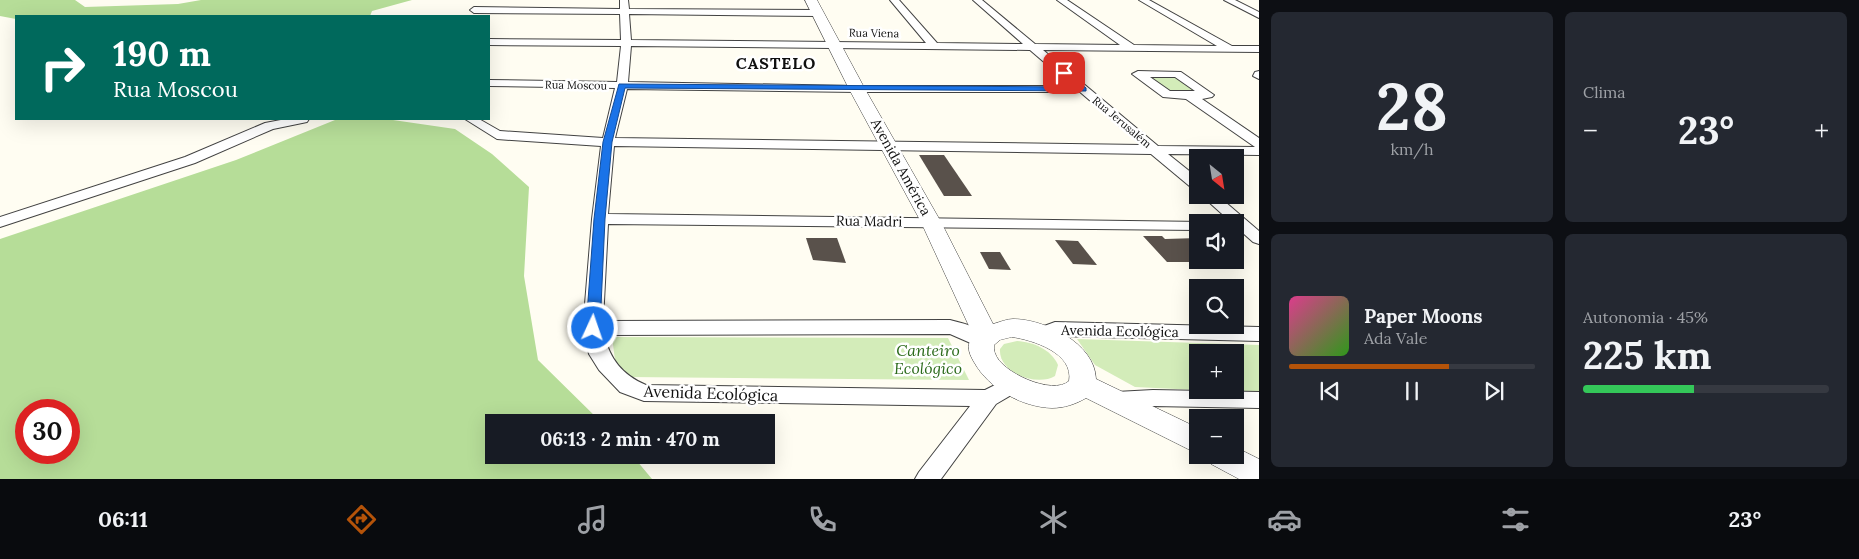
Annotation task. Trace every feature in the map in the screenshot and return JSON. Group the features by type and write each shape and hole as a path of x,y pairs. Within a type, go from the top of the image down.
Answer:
{"street":[{"path":"472,13 480,0"},
{"path":"894,0 934,46"},
{"name":"Rua Jerusalém","path":"977,0 1189,178"},
{"path":"1061,0 1130,48"},
{"path":"1143,0 1231,49"},
{"path":"1228,0 1259,15"},
{"path":"472,13 624,6 815,6"},
{"path":"624,6 626,44 622,85 608,142 600,219 593,328 950,327 985,338 998,329 1012,328 1043,334 1058,342 1075,358 1084,374 1082,384 1189,437"},
{"name":"Avenida América","path":"815,6 857,89 932,222 980,324 985,338 981,352 986,363 996,374 1000,391 1028,393 1046,397 1075,392 1082,384"},
{"name":"Rua Viena","path":"490,42 1259,49"},
{"path":"1189,95 1208,95 1176,74 1138,74 1167,95 1189,95 1259,144"},
{"name":"Rua Moscou","path":"490,83 857,89 1084,89"},
{"path":"0,222 190,160 268,126 298,120"},
{"path":"471,120 497,135 608,142 1259,151"},
{"path":"1217,204 1228,214"},
{"name":"Rua Madri","path":"600,219 1189,224"},
{"path":"1244,228 1259,239"},
{"name":"Avenida Ecológica","path":"593,328 599,354 606,365 627,386 644,393 1000,391"},
{"name":"Avenida Ecológica","path":"1043,334 1056,329 1259,334"},
{"path":"927,479 1000,391"},
{"path":"1116,400 1153,398 1259,400"},
{"path":"1240,464 1259,474"}],"green space":[{"path":"0,0 75,0 85,7 178,4 201,0 412,0 372,11 370,15 15,15 15,19 0,16"},
{"path":"1149,76 1174,76 1196,91 1170,91"},
{"path":"335,120 393,120 455,129 492,154 529,187 524,276 538,360 593,414 485,414 485,464 640,464 652,479 0,479 0,239 236,160"},
{"name":"Canteiro Ecológico","path":"612,337 948,338 969,380 628,377 615,360"},
{"path":"1077,339 1229,344 1189,344 1189,390 1135,387 1095,365"},
{"path":"1017,341 1041,347 1051,355 1058,365 1055,376 1039,380 1029,379 1020,376 1005,365 1001,358 1000,349 1004,344"},
{"path":"1244,345 1259,345 1259,392 1244,391"}],"building":[{"path":"919,155 944,155 972,196 944,196"},
{"path":"1143,236 1162,236 1165,239 1189,238 1189,262 1167,262"},
{"path":"806,238 837,238 846,263 813,260"},
{"path":"1055,240 1078,241 1097,265 1073,264"},
{"path":"980,252 1000,252 1011,270 989,269"}],"district":[{"name":"CASTELO","path":"776,63"}],"route":[{"path":"593,328 600,219 608,142 622,85 857,89 1084,89 1064,73"}]}
